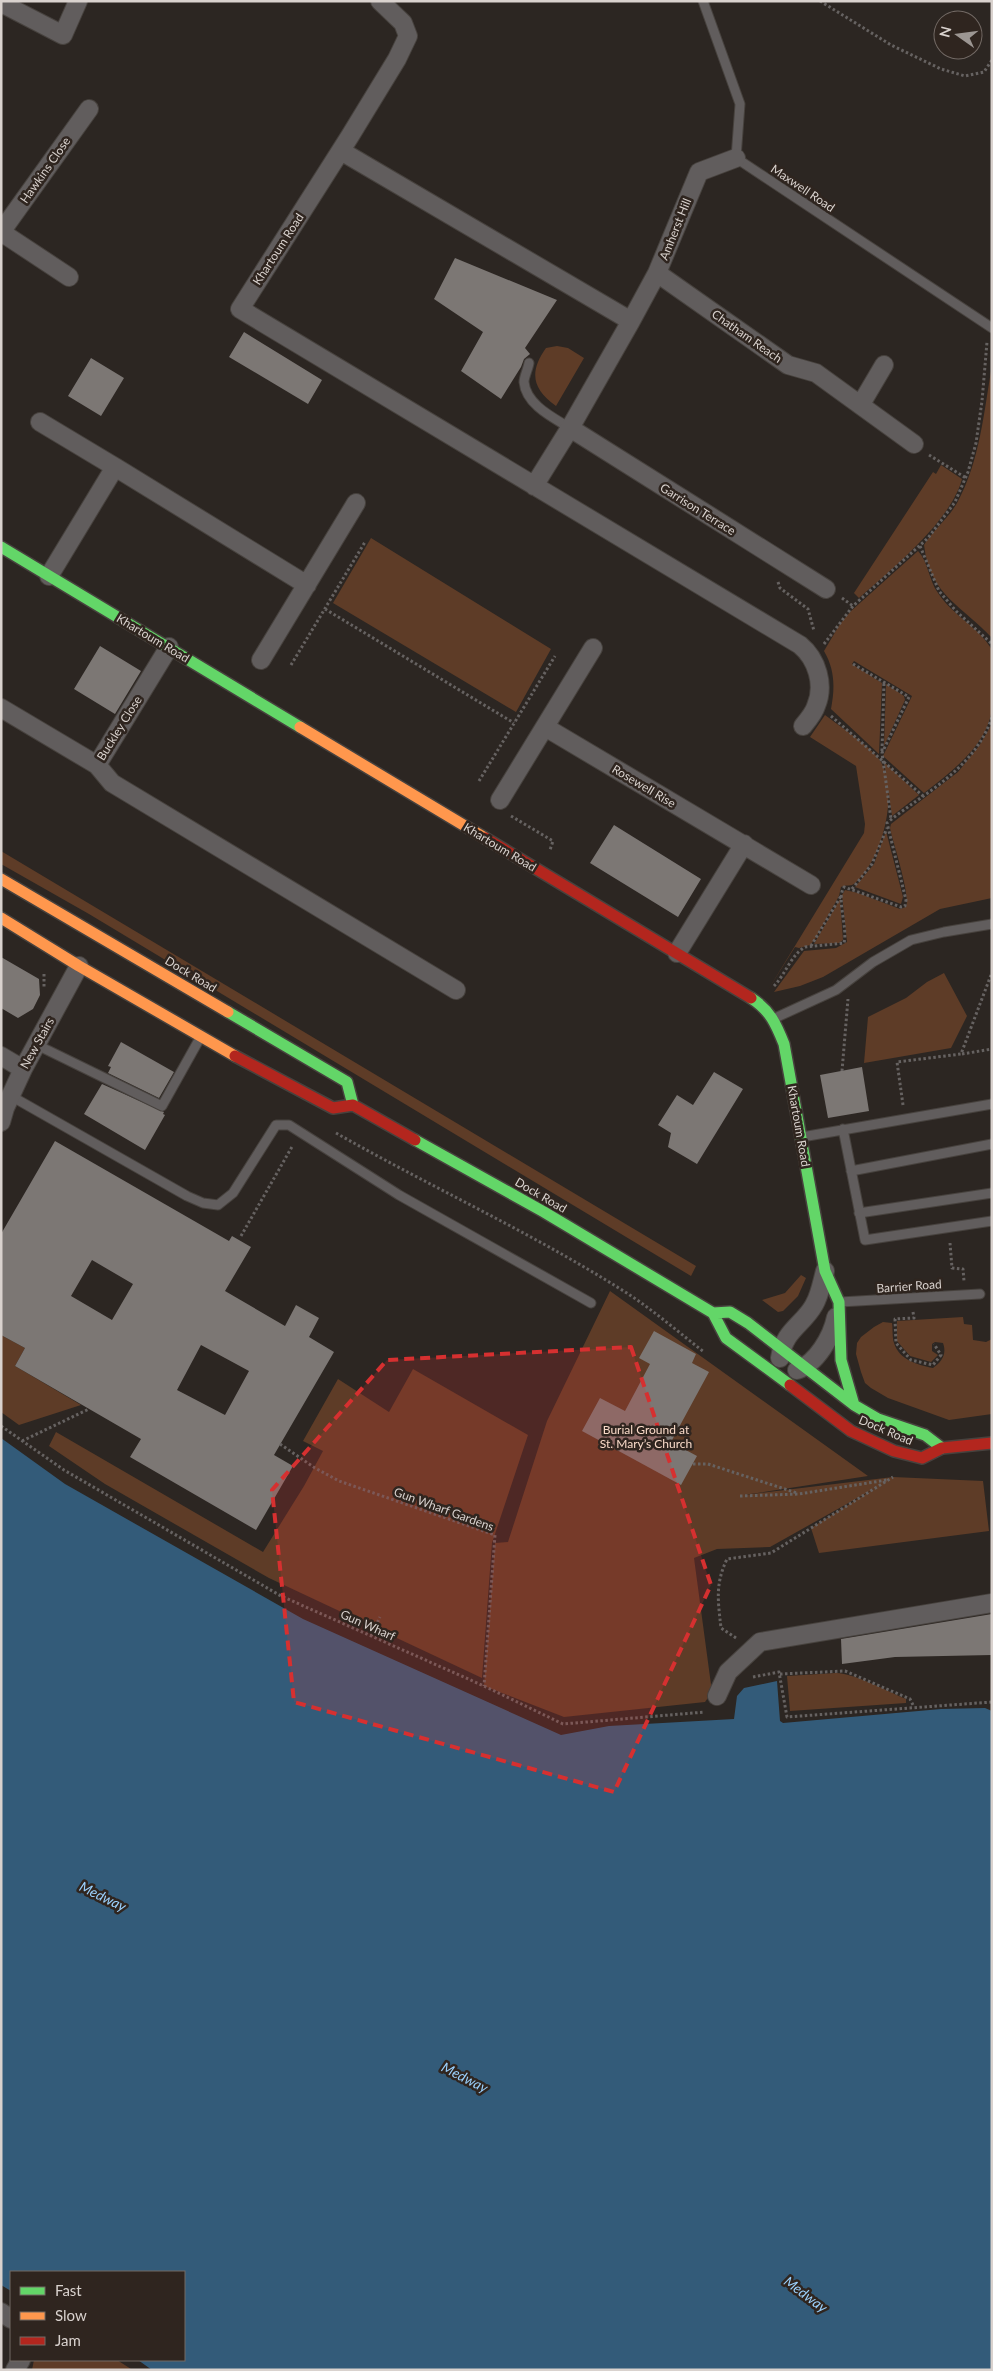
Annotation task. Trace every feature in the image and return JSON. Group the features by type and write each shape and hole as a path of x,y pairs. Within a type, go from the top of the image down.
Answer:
{"main road":[{"name":"Khartoum Road","path":"1,547 759,1003 774,1018 784,1044 825,1271 839,1302 840,1360 854,1404"},
{"name":"Dock Road","path":"1,879 96,939 216,1010 347,1082 352,1105"},
{"name":"Dock Road","path":"1,918 81,962 333,1108 352,1105 544,1212 713,1314 726,1338 827,1414 864,1438 894,1451 922,1458 942,1448 992,1444"},
{"name":"Dock Road","path":"713,1314 730,1312 748,1323 854,1404 878,1419 925,1435 942,1448"}],"street":[{"path":"1,3 63,35 78,1"},
{"name":"Khartoum Road","path":"380,1 403,23 408,36 397,59 341,151 240,309 807,652"},
{"name":"Hawkins Close","path":"69,277 1,232 88,109"},
{"path":"341,151 631,321 570,428 534,486"},
{"name":"Amherst Hill","path":"631,321 657,273 699,172 736,158"},
{"name":"Chatham Reach","path":"657,273 788,365 816,374 914,444"},
{"path":"860,404 884,365"},
{"path":"40,422 307,585"},
{"name":"Garrison Terrace","path":"570,428 826,589"},
{"path":"49,576 115,468"},
{"path":"261,660 356,504"},
{"name":"Buckley Close","path":"1,708 96,765 169,647"},
{"path":"500,800 592,648"},
{"path":"803,726 817,704 819,682 807,652"},
{"name":"Rosewell Rise","path":"545,727 810,885"},
{"path":"96,765 112,782 456,990"},
{"path":"677,954 744,844"},
{"name":"New Stairs","path":"1,1122 23,1069 81,962"},
{"path":"1,1056 23,1069"},
{"name":"Khartoum Road","path":"777,1376 781,1349 793,1328 814,1306 825,1271"},
{"path":"777,1376 807,1367 827,1342 835,1324 839,1302"},
{"path":"716,1696 728,1672 760,1642 992,1603"}],"lane":[{"path":"703,1 740,104 736,158"},
{"name":"Maxwell Road","path":"736,158 990,327"},
{"path":"529,363 524,382 530,398 542,410 570,428"},
{"path":"774,1018 836,990 873,962 911,940 992,924"},
{"path":"37,1045 162,1106 203,1033"},
{"path":"11,1096 203,1203 218,1205 233,1193 276,1126 289,1125 399,1195 590,1303"},
{"path":"801,1138 992,1104"},
{"path":"843,1129 865,1240 992,1221"},
{"path":"851,1171 992,1144"},
{"path":"859,1213 992,1193"},
{"name":"Barrier Road","path":"839,1302 980,1294"}],"path":[{"path":"820,1 891,45 942,69 965,76 984,72 992,60"},
{"path":"807,652 853,606 920,546 949,511 966,478 979,430 990,327"},
{"path":"914,444 966,478"},
{"path":"291,665 365,542"},
{"path":"920,546 939,591 956,611 992,644"},
{"path":"781,561 776,573 780,588 808,609 815,633 807,652"},
{"path":"325,609 514,723"},
{"path":"479,781 555,656"},
{"path":"854,664 909,697 882,753"},
{"path":"884,682 882,759 888,787 891,820"},
{"path":"817,704 923,796"},
{"path":"852,889 872,864 888,827 887,823 964,763 986,732 992,717"},
{"path":"522,822 548,838"},
{"path":"811,947 841,896 844,887 900,907 905,906 906,900 888,827"},
{"path":"759,1003 783,977 798,952 805,948 844,943 845,924 841,896"},
{"path":"42,968 44,991"},
{"path":"961,1054 991,976"},
{"path":"842,1071 848,998 846,982"},
{"path":"848,998 856,993"},
{"path":"905,1118 897,1062 992,1050"},
{"path":"335,1132 395,1166 475,1206 624,1291 706,1354"},
{"path":"241,1236 300,1133"},
{"path":"948,1228 952,1268 963,1269 964,1294"},
{"path":"890,1318 914,1318 912,1298"},
{"path":"895,1319 896,1343 911,1360 932,1365 941,1355 934,1344"},
{"path":"22,1441 89,1409"},
{"name":"Gun Wharf","path":"1,1426 72,1475 273,1591 484,1686 562,1724 720,1711 716,1696"},
{"name":"Gun Wharf Gardens","path":"280,1444 314,1468 339,1480 495,1535 484,1686"},
{"path":"693,1464 708,1464 799,1494"},
{"path":"740,1496 799,1494 873,1483 887,1480 894,1472"},
{"path":"753,1649 721,1628 717,1593 719,1575 727,1559 771,1553 893,1477"},
{"path":"371,1636 380,1617"},
{"path":"745,1678 779,1672 780,1674 846,1671 910,1699 914,1707"},
{"path":"780,1674 787,1717 992,1702"}],"highlighted area":[{"path":"631,1347 711,1585 614,1792 294,1702 272,1490 387,1360"}],"green space":[{"path":"557,346 568,348 584,358 556,406 548,400 538,387 535,372 546,348"},
{"path":"992,365 992,638 949,599 933,577 927,562 924,545 953,509 965,487 980,436"},
{"path":"941,465 962,479 956,495 946,511 919,543 859,598 854,593 933,472 936,474"},
{"path":"371,538 551,649 516,712 333,603"},
{"path":"918,551 924,560 935,588 944,601 980,634 992,650 992,708 983,734 976,746 956,767 924,793 883,756 912,696 854,661 852,664 882,683 879,754 831,709 833,679 828,658 824,651 840,624 851,611"},
{"path":"886,684 904,696 905,700 884,746"},
{"path":"825,715 864,744 881,762 886,776 888,792 885,826 880,843 865,873 853,884 841,887 839,896 815,939 810,945 799,948 795,947 768,990 864,833 865,824 856,766 810,737"},
{"path":"992,724 992,898 940,909 823,977 800,986 774,992 804,951 836,948 847,942 842,895 845,890 900,909 906,907 906,892 890,828 891,824 958,772 979,746"},
{"path":"884,762 919,795 892,816"},
{"path":"886,831 903,897 901,904 855,887 874,864"},
{"path":"1,851 696,1266 691,1276 89,914 1,864"},
{"path":"840,899 843,940 839,943 814,944"},
{"path":"944,973 967,1016 951,1048 864,1063 868,1017 906,998 927,982"},
{"path":"801,1275 806,1278 798,1296 783,1311 778,1312 762,1300 785,1293"},
{"name":"Burial Ground at St. Mary’s Church","path":"610,1291 868,1476 744,1495 893,1477 983,1481 989,1531 819,1553 811,1528 877,1487 770,1547 717,1549 694,1558 712,1692 705,1702 564,1717 484,1686 495,1543 508,1542 547,1421"},
{"path":"963,1317 964,1324 972,1325 973,1340 986,1342 992,1339 992,1414 949,1420 888,1398 865,1383 856,1354 857,1343 861,1337 874,1327 883,1322 892,1323 893,1341 900,1354 910,1361 933,1368 943,1357 943,1343 935,1342 932,1344 932,1351 938,1355 931,1362 910,1356 897,1341 897,1321"},
{"path":"1,1335 25,1348 15,1366 81,1405 19,1425 1,1412"},
{"path":"413,1369 528,1435 492,1543 482,1678 269,1578 105,1484 49,1446 56,1432 263,1552 304,1486 323,1451 303,1441 338,1379 389,1412"},
{"path":"836,1673 853,1676 871,1683 906,1699 906,1703 790,1711 787,1676"},
{"path":"34,2361 119,2361 131,2369 32,2370"}],"water":[{"name":"Medway","path":"1,1438 65,1484 303,1619 561,1735 609,1726 734,1719 737,1696 744,1688 777,1681 780,1721 783,1723 941,1709 985,1708 992,1711 992,2370 152,2370 139,2361 185,2361 185,2271 10,2271 10,2290 1,2285"}],"building":[{"path":"455,258 557,300 525,348 530,354 524,359 501,399 461,371 483,332 434,299"},
{"path":"244,332 322,380 308,404 229,357"},
{"path":"91,358 124,378 101,416 68,396"},
{"path":"100,646 141,671 115,714 74,689"},
{"path":"614,825 701,879 678,917 590,863"},
{"path":"1,957 39,979 40,995 33,1009 18,1018 1,1008"},
{"path":"121,1042 174,1072 159,1098 108,1073 111,1067 108,1066"},
{"path":"862,1067 869,1111 828,1118 820,1075"},
{"path":"714,1072 743,1089 697,1164 668,1147 671,1133 658,1125 677,1095 693,1105"},
{"path":"102,1084 164,1112 163,1114 165,1115 145,1150 84,1114"},
{"path":"55,1141 229,1241 232,1236 251,1247 225,1291 285,1326 296,1305 319,1318 309,1337 334,1352 274,1455 293,1466 256,1530 130,1457 141,1439 15,1366 25,1348 1,1335 1,1234","holes":["92,1260 133,1284 112,1320 71,1296","201,1345 249,1371 225,1415 177,1390"]},
{"path":"654,1331 696,1354 692,1363 709,1372 671,1442 697,1456 681,1485 582,1431 600,1398 625,1411 650,1364 639,1358"},
{"path":"992,1614 992,1655 895,1657 842,1664 841,1639"}],"traffic: fast":[{"path":"1,547 300,727"},
{"path":"751,998 763,1007 772,1018 784,1044 825,1271 839,1302 841,1360 854,1405"},
{"path":"228,1012 347,1082 353,1105"},
{"path":"415,1140 544,1212 713,1313 726,1338 790,1385"},
{"path":"713,1313 730,1312 748,1323 854,1405 878,1419 925,1435 942,1448"}],"traffic: slow":[{"path":"300,727 485,838"},
{"path":"1,879 228,1012"},
{"path":"1,918 79,966 235,1056"}],"traffic: jam":[{"path":"485,838 751,998"},
{"path":"235,1056 333,1108 353,1105 415,1140"},
{"path":"790,1385 851,1431 894,1451 922,1458 942,1448 992,1443"}]}
